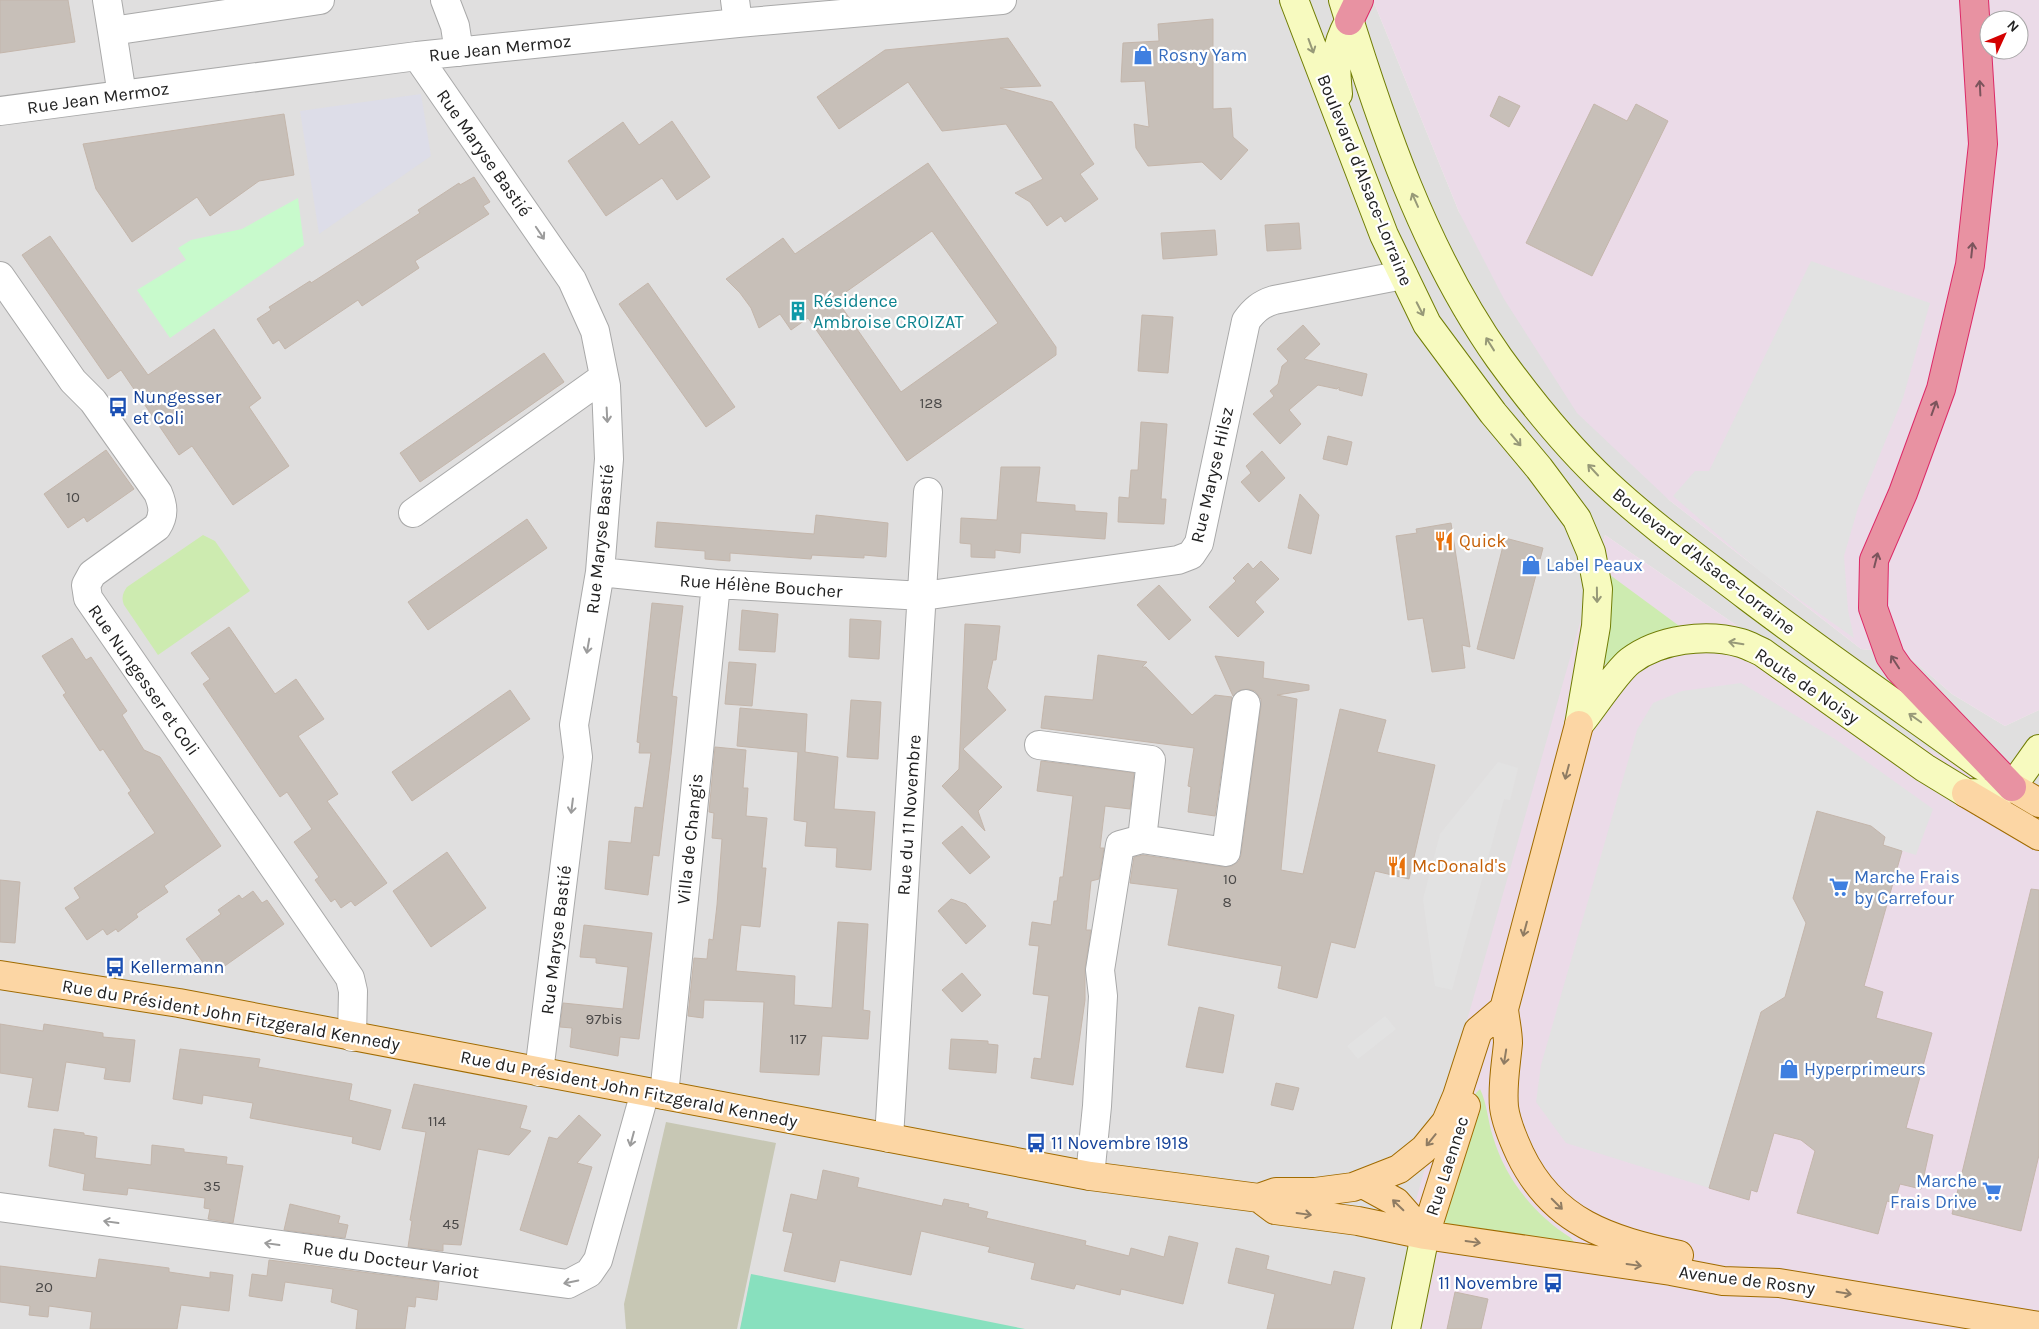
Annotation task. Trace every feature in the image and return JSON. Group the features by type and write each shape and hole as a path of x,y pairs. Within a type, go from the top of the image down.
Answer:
{"highway":[{"path":"1974,0 1983,144 1970,264 1941,389 1903,493 1874,560 1874,608 1890,656 1899,669 2012,787"}],"main road":[{"name":"Boulevard d'Alsace-Lorraine","path":"1292,3 1384,234 1427,324 1493,413 1578,519 1590,552 1598,589 1596,626 1579,724"},
{"name":"Boulevard d'Alsace-Lorraine","path":"1350,7 1382,120 1438,254 1498,357 1541,413 1605,482 1655,527 1808,642 2012,787"},
{"path":"1340,126 1335,58 1350,7"},
{"name":"Route de Noisy","path":"1579,724 1629,662 1652,648 1673,642 1707,639 1741,643 1762,652 1925,768 2039,836"},
{"name":"Rue Laennec","path":"1406,1329 1425,1235 1489,1033 1504,1009 1579,724"},
{"path":"1966,793 1993,794 2012,787 2039,749"},
{"path":"2012,787 2039,804"},
{"name":"Rue du Président John Fitzgerald Kennedy","path":"0,975 179,1003 1090,1176 1259,1198"},
{"name":"Rue Laennec","path":"1259,1198 1276,1192 1315,1192 1363,1184 1399,1169 1424,1149 1446,1122 1457,1096 1478,1031 1504,1009"},
{"name":"Rue Laennec","path":"1504,1009 1508,1042 1502,1086 1504,1110 1514,1141 1538,1185 1567,1214 1627,1244 1721,1265 1779,1283"},
{"path":"1363,1184 1396,1202 1425,1235"},
{"name":"Avenue de Rosny","path":"1259,1198 1275,1210 1358,1221 1425,1235 1671,1271 1723,1281 1779,1283 2039,1326"}],"street":[{"path":"107,0 122,95"},
{"path":"112,31 320,0"},
{"path":"445,0 455,26 458,52"},
{"name":"Rue Jean Mermoz","path":"0,111 458,52 736,12 1002,0"},
{"name":"Rue Maryse Bastié","path":"416,56 473,135 572,280 595,331 604,377 609,458 600,572 574,725 578,757 539,1072"},
{"name":"Rue Maryse Hilsz","path":"923,596 1178,560 1191,555 1202,531 1246,321 1251,313 1274,300 1403,275"},
{"name":"Rue Nungesser et Coli","path":"0,276 73,382 93,402 158,493 162,504 162,516 157,527 92,574 86,585 88,598 350,978 353,991 352,1037"},
{"path":"412,514 604,377"},
{"name":"Rue du 11 Novembre","path":"889,1138 928,492"},
{"name":"Rue Hélène Boucher","path":"600,572 716,584 923,596"},
{"name":"Villa de Changis","path":"654,1093 716,584"},
{"path":"1090,1176 1103,996 1100,970 1120,845 1142,839 1226,852 1246,704"},
{"path":"1039,745 1151,760 1142,839"},
{"name":"Rue du Docteur Variot","path":"0,1207 568,1284 589,1274 598,1260 654,1093"}],"shaded area":[{"path":"0,0 1373,0 1459,212 1669,500 1861,649 1906,654 1952,694 2005,726 2039,710 2039,813 1857,708 1605,535 1424,1233 1406,1329 0,1329"},
{"path":"1373,0 2039,0 2039,710 2005,726 1952,694 1906,654 1861,649 1669,500 1577,413 1504,299 1459,212"},
{"path":"421,94 431,156 319,234 300,111"},
{"path":"1811,261 1930,303 1903,398 1858,508 1844,556 1848,610 1854,638 1762,573 1673,496 1695,471 1709,471"},
{"path":"1605,535 1857,708 2039,813 2039,1329 1406,1329 1417,1278 1408,1228"},
{"path":"1741,683 1835,739 1933,809 1916,855 1883,845 1885,837 1871,826 1817,811 1793,898 1806,923 1785,997 1761,1012 1709,1188 1566,1143 1536,1102 1541,1065 1637,730 1653,703 1682,691"},
{"path":"1498,762 1518,768 1510,800 1504,799 1452,990 1435,986 1423,899 1440,834"},
{"path":"1385,1016 1396,1029 1358,1059 1347,1046"},
{"path":"666,1122 776,1143 737,1329 626,1329 624,1304"}],"green space":[{"path":"298,198 304,245 170,338 137,290 186,260 178,248 191,240 242,229"},
{"path":"203,535 215,541 250,591 158,655 124,605 124,593 127,587"},
{"path":"1610,575 1682,628 1619,655 1601,667 1610,621"},
{"path":"1480,1089 1491,1131 1505,1168 1533,1207 1571,1238 1574,1242 1573,1247 1436,1224 1434,1221 1476,1093"},
{"path":"751,1274 1025,1329 740,1329"}],"building":[{"path":"0,0 68,0 75,42 0,53"},
{"path":"1213,19 1213,109 1231,108 1233,137 1248,150 1221,180 1202,162 1148,166 1136,148 1134,124 1149,127 1145,81 1121,82 1123,43 1159,41 1158,24"},
{"path":"1008,38 1041,86 1000,88 1052,102 1094,164 1080,174 1098,199 1065,222 1061,216 1047,226 1030,202 1015,193 1043,179 1006,124 942,131 908,82 839,129 817,97 885,50"},
{"path":"1499,96 1520,106 1509,127 1490,116"},
{"path":"1594,104 1627,121 1636,104 1668,121 1592,276 1526,243"},
{"path":"284,114 294,175 259,181 210,216 197,197 132,242 96,189 83,144"},
{"path":"672,121 710,177 677,200 662,178 606,216 568,161 623,122 639,145"},
{"name":"Résidence Ambroise CROIZAT","path":"928,163 1056,347 1056,355 907,461 808,318 791,330 780,314 759,328 751,308 726,279 783,238 795,254","holes":["932,231 998,323 901,392 836,299"]},
{"path":"474,177 490,202 483,206 489,214 415,261 419,268 362,306 358,300 285,349 279,340 273,344 257,319 271,310 269,307 310,281 311,283 420,213 418,210 459,183 460,185"},
{"path":"1299,223 1301,249 1267,251 1265,225"},
{"path":"1215,230 1217,255 1163,259 1161,233"},
{"path":"50,236 148,375 214,329 261,398 249,407 289,466 233,505 192,446 179,455 121,370 108,379 22,255"},
{"path":"648,283 735,407 706,427 619,304"},
{"path":"1142,315 1173,317 1168,373 1138,371"},
{"path":"1303,325 1320,344 1304,359 1367,374 1362,396 1339,390 1339,387 1337,389 1318,385 1289,410 1301,424 1280,444 1253,414 1274,396 1270,391 1278,384 1282,366 1288,361 1277,349"},
{"path":"544,353 564,382 420,482 400,453"},
{"path":"1141,422 1167,424 1161,499 1166,499 1164,524 1118,522 1119,497 1129,498 1131,470 1138,470"},
{"path":"1328,436 1352,442 1347,465 1323,459"},
{"path":"106,450 134,489 87,522 84,517 68,528 44,494"},
{"path":"1262,451 1285,478 1259,502 1241,482 1251,473 1246,466"},
{"path":"1001,467 1040,467 1036,502 1075,505 1075,511 1107,513 1105,539 1021,533 1020,553 995,550 995,558 971,557 971,544 960,543 961,518 997,520"},
{"path":"1300,494 1319,515 1311,554 1288,548"},
{"path":"816,515 888,523 886,557 864,555 864,558 812,555 811,559 730,553 730,561 705,559 705,551 655,547 657,522 814,534"},
{"path":"527,519 547,548 428,630 408,602"},
{"path":"1451,523 1470,647 1462,645 1465,668 1432,672 1423,618 1408,620 1396,536 1417,533 1416,529"},
{"path":"1505,538 1543,548 1514,659 1477,649"},
{"path":"1261,561 1279,579 1255,602 1264,612 1238,637 1209,607 1236,581 1233,578 1248,563 1253,569"},
{"path":"1159,585 1191,620 1169,640 1137,605"},
{"path":"652,603 683,606 672,696 677,697 659,856 653,855 648,895 605,889 609,841 631,843 635,807 643,808 651,753 639,753 640,743 637,742"},
{"path":"742,610 778,614 775,652 739,650"},
{"path":"850,619 881,621 879,659 849,657"},
{"path":"965,624 1000,626 996,660 993,660 987,688 1006,710 963,749 1002,787 978,811 985,831 942,786 959,769"},
{"path":"229,627 275,694 296,679 324,719 298,736 338,794 327,801 387,883 355,906 351,901 341,908 335,899 331,902 315,880 319,877 294,842 312,829 287,792 280,797 203,684 210,679 191,653"},
{"path":"72,638 86,660 91,657 127,711 122,715 144,750 160,757 221,846 164,886 168,892 136,914 138,917 118,932 116,929 107,935 103,929 87,940 65,908 80,898 74,888 155,833 128,793 131,791 103,749 100,751 63,695 66,693 42,656"},
{"path":"1098,655 1147,662 1142,667 1146,667 1192,715 1215,695 1232,697 1215,816 1188,812 1191,787 1188,786 1194,748 1041,728 1045,696 1093,700"},
{"path":"1215,656 1264,662 1263,678 1309,685 1309,690 1277,695 1297,699 1281,870 1303,874 1340,709 1386,720 1377,752 1435,765 1409,879 1375,871 1355,948 1331,942 1317,998 1278,988 1282,966 1168,945 1178,889 1130,883 1134,857 1143,855 1224,867 1232,866 1239,861 1261,699 1255,691 1248,689 1240,690 1233,696"},
{"path":"729,662 756,664 752,706 725,704"},
{"path":"510,690 530,719 412,801 392,772"},
{"path":"851,700 881,702 878,759 847,757"},
{"path":"740,708 807,714 805,752 838,757 834,809 875,812 871,870 836,867 837,848 805,846 807,822 794,820 798,752 737,746"},
{"path":"715,747 746,750 743,788 748,788 746,816 767,818 762,868 766,868 760,927 741,925 736,971 795,976 794,1005 832,1008 838,922 868,924 863,1010 870,1011 868,1039 822,1036 819,1075 760,1072 764,1002 704,1000 703,1018 688,1016 694,958 707,959 709,939 713,940 717,905 722,839 712,838 714,813 709,812"},
{"path":"1041,761 1134,773 1130,809 1105,806 1100,848 1104,848 1099,879 1091,881 1086,930 1091,930 1085,968 1085,1000 1073,1085 1031,1078 1034,1058 1041,1059 1049,996 1033,994 1039,946 1029,945 1032,922 1051,925 1060,877 1063,877 1073,796 1037,791"},
{"path":"1817,811 1871,826 1885,837 1883,845 1902,851 1864,986 1883,992 1876,1018 1932,1033 1906,1128 1933,1135 1921,1189 1900,1184 1894,1203 1887,1201 1878,1234 1797,1213 1815,1151 1801,1140 1774,1133 1757,1192 1751,1190 1749,1200 1709,1188 1761,1012 1785,997 1806,923 1793,898"},
{"path":"962,826 990,857 970,874 942,843"},
{"path":"447,852 486,908 431,947 393,891"},
{"path":"0,880 20,882 15,943 0,942"},
{"path":"2031,889 2039,890 2039,1155 2021,1231 1952,1214"},
{"path":"253,891 262,903 267,900 284,924 212,975 186,939 221,914 218,910 239,895 242,899"},
{"path":"951,899 966,904 986,926 966,944 938,911"},
{"path":"584,925 652,933 639,1039 620,1037 618,1056 570,1047 572,1028 560,1027 563,1003 623,1009 628,967 596,963 596,958 580,957"},
{"path":"962,973 981,995 962,1012 942,990"},
{"path":"1199,1007 1234,1015 1223,1073 1186,1067"},
{"path":"0,1024 43,1031 44,1024 103,1033 103,1037 135,1040 130,1082 104,1079 106,1068 66,1062 58,1111 28,1107 33,1078 0,1073"},
{"path":"951,1039 988,1041 988,1044 998,1045 996,1073 949,1069"},
{"path":"180,1049 260,1059 258,1067 352,1084 349,1100 391,1110 380,1150 352,1143 353,1137 250,1118 253,1103 203,1095 202,1104 173,1099"},
{"path":"1276,1083 1299,1088 1293,1110 1271,1105"},
{"path":"414,1084 527,1106 520,1128 531,1131 509,1155 478,1149 461,1245 443,1244 443,1251 408,1247 412,1221 410,1220 426,1132 402,1128"},
{"path":"579,1115 601,1135 577,1163 592,1167 567,1245 520,1230 549,1137 557,1139"},
{"path":"54,1129 84,1133 84,1135 97,1137 95,1158 151,1165 152,1145 184,1149 184,1152 227,1157 226,1164 243,1166 233,1223 208,1219 210,1209 204,1208 205,1198 128,1188 127,1195 83,1190 85,1174 49,1166"},
{"path":"823,1170 859,1178 857,1187 942,1206 944,1199 969,1204 968,1207 988,1212 986,1218 1086,1241 1085,1245 1129,1256 1131,1248 1164,1257 1169,1236 1198,1243 1183,1304 1121,1289 1120,1295 1076,1284 1074,1289 1031,1279 1035,1263 988,1252 990,1247 921,1231 911,1275 840,1260 835,1282 784,1271 793,1233 783,1231 791,1194 817,1200"},
{"path":"290,1204 340,1216 338,1223 348,1225 345,1238 284,1230"},
{"path":"1236,1248 1269,1256 1266,1269 1331,1285 1334,1271 1365,1278 1353,1329 1267,1329 1275,1294 1228,1283"},
{"path":"99,1259 169,1268 169,1272 210,1278 210,1272 233,1275 229,1311 181,1305 177,1329 90,1329 92,1312 49,1306 48,1317 29,1315 30,1306 0,1302 0,1266 96,1278"},
{"path":"269,1260 439,1282 437,1300 416,1297 415,1307 408,1306 405,1329 356,1329 358,1310 331,1302 333,1289 285,1282 282,1301 249,1296 252,1274 267,1276"},
{"path":"1455,1292 1488,1299 1481,1329 1447,1329"}],"place":[{"name":"Rosny Yam","path":"1143,55"},
{"name":"Résidence Ambroise CROIZAT","path":"798,311"},
{"name":"Nungesser et Coli","path":"118,407"},
{"name":"Quick","path":"1444,541"},
{"name":"Label Peaux","path":"1531,565"},
{"name":"McDonald's","path":"1397,866"},
{"name":"Marche Frais by Carrefour","path":"1839,887"},
{"name":"Kellermann","path":"115,967"},
{"name":"Hyperprimeurs","path":"1789,1069"},
{"name":"11 Novembre 1918","path":"1036,1143"},
{"name":"Marche Frais Drive","path":"1992,1191"},
{"name":"11 Novembre","path":"1553,1283"}]}
